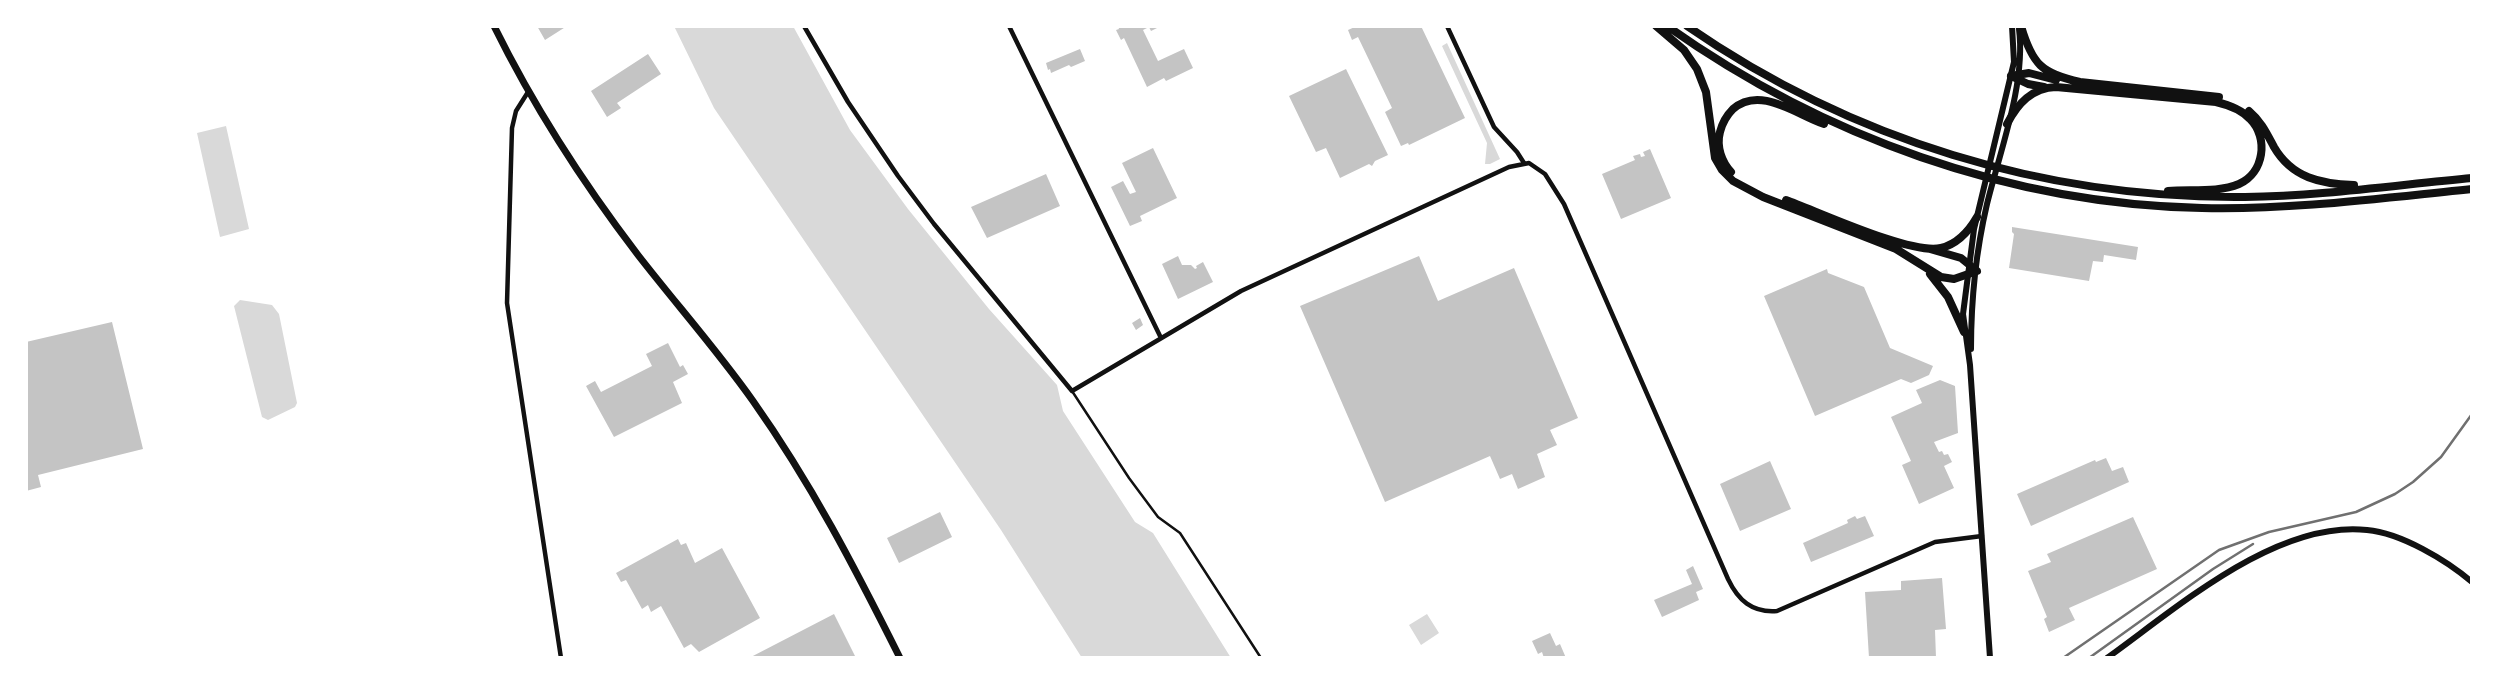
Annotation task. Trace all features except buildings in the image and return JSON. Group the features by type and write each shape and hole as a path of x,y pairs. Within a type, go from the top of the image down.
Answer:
{"highway":[{"path":"1656,26 1684,50 1700,74 1707,99 1715,158 1730,178 1752,192 1896,249 1948,279 1973,273 1970,264 1954,255 1893,241 1753,187 1738,178 1727,167 1721,155 1719,141 1722,125 1729,114 1739,105 1755,100 1773,103 1816,122 1961,171 2021,186 2115,202 2203,208 2306,206 2472,189"},
{"path":"1667,26 1770,92 1864,137"},
{"path":"1687,26 1742,62 1810,100 1901,139 1967,160 2086,187 2138,193 2256,197 2472,178"},
{"path":"2020,26 2039,66 2058,77 2080,82"},
{"path":"2016,76 2029,73 2061,81 2204,94 2230,101 2257,118 2283,159 2303,176 2335,184 2388,186"},
{"path":"2016,76 2031,85 2050,88 2211,101 2236,109 2255,124 2260,138 2261,156 2253,173 2243,183 2224,188 2138,193"},
{"path":"2007,124 2024,99 2035,92 2050,88"},
{"path":"1930,249 1942,248 1958,240 1969,230 1977,217"},
{"path":"1923,267 1948,297 1964,332"}],"main road":[{"path":"494,26 529,91 601,205 732,372 786,449 830,521 900,658"}],"street":[{"path":"804,26 848,102 898,176 934,224 1072,391 1241,291 1509,167 1524,163 1533,165 1545,174 1564,204 1728,579 1742,601 1755,609 1777,611 1935,542 1982,536"},
{"path":"1009,26 1161,338"},
{"path":"1447,26 1494,127 1524,163"},
{"path":"1970,264 1977,217 2006,99 2016,76 2012,26"},
{"path":"1970,365 1963,318 2014,96 2021,51 2020,26"},
{"path":"529,91 516,111 512,128 506,286 510,332 561,658"},
{"path":"1973,273 1970,365 1990,658"},
{"path":"2107,658 2238,565 2277,545 2313,535 2357,529 2390,535 2438,558 2472,582"}],"lane":[{"path":"1072,391 1158,517 1180,533 1261,658"}],"shaded area":[{"path":"674,26 793,26 850,130 908,209 989,309 1057,385 1063,411 1135,522 1153,533 1231,658 1082,658 1001,530 714,108"},
{"path":"1447,43 1500,159 1490,164 1485,164 1487,143 1442,46"},
{"path":"226,126 249,229 220,237 197,133"},
{"path":"240,300 272,305 279,314 297,403 295,407 268,420 262,417 234,306"},
{"path":"1427,614 1439,633 1421,645 1409,625"}],"railway":[{"path":"2063,658 2219,550 2269,532 2356,512 2395,494 2441,457 2472,414"},
{"path":"2089,658 2213,569 2253,544"}]}
